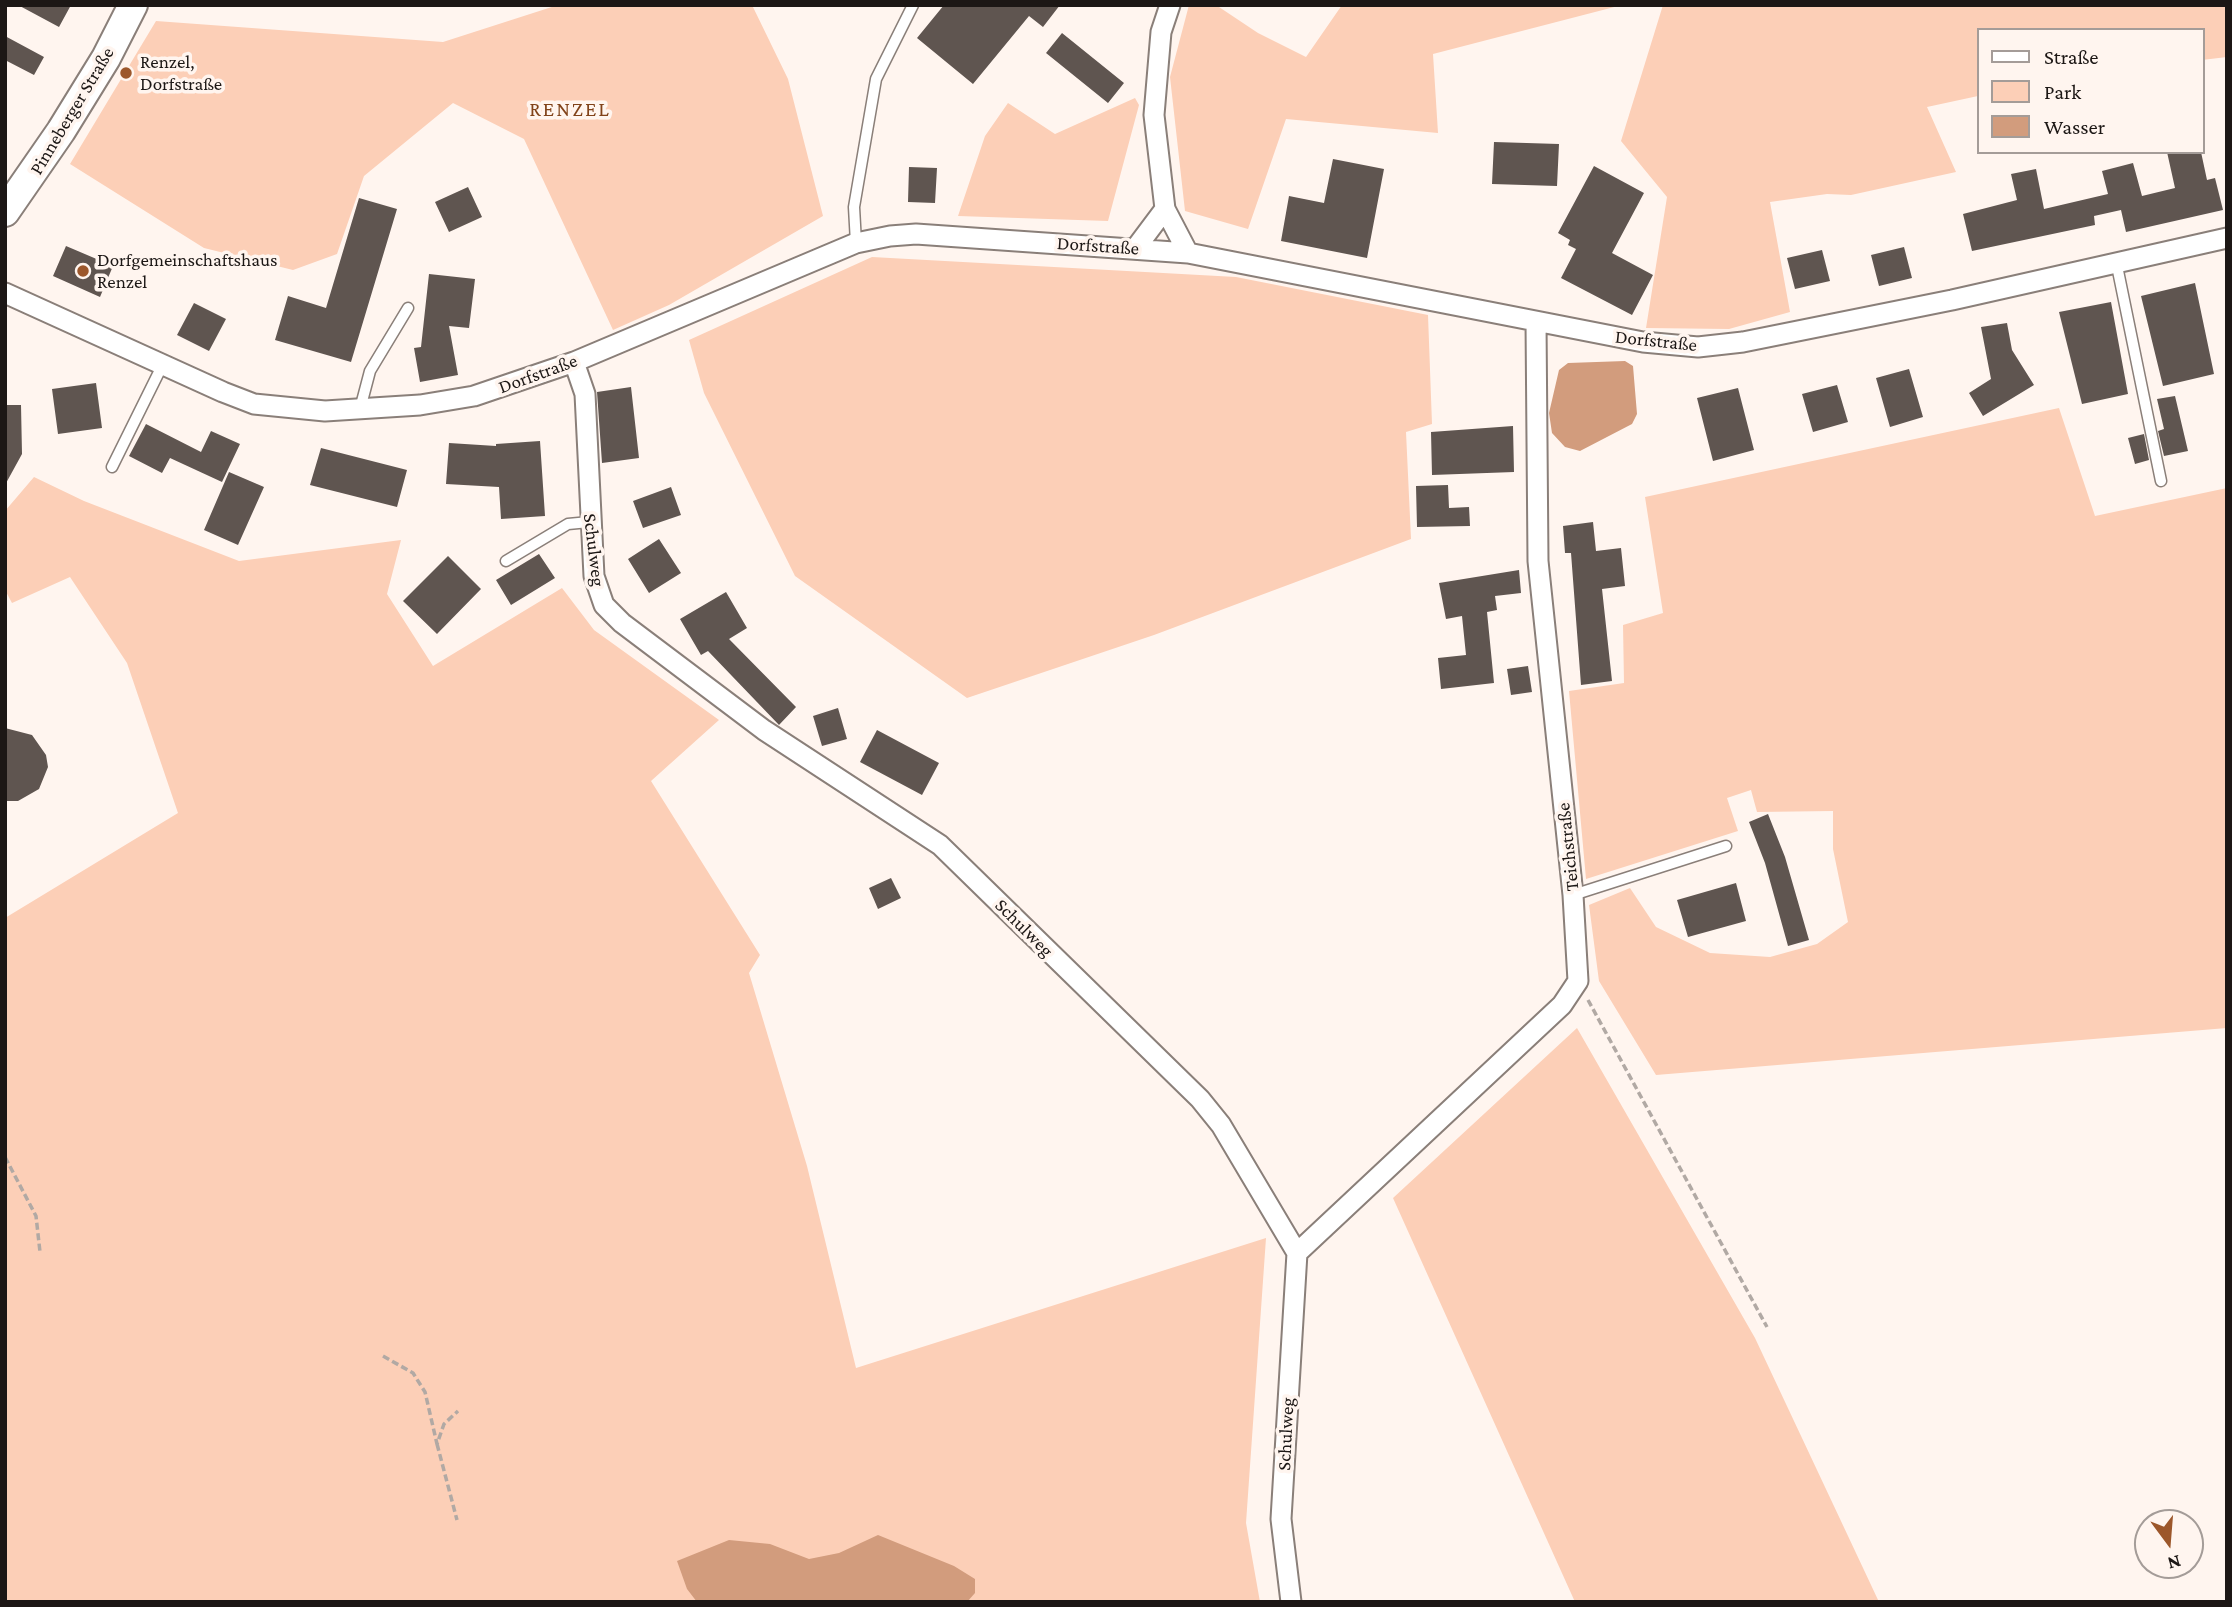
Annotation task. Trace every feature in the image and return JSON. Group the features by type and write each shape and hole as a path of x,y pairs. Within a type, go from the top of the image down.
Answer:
{"main road":[{"name":"Pinneberger Straße","path":"5,212 68,121 106,58 133,5"}],"street":[{"path":"1170,5 1161,32 1154,115 1166,209 1188,253"},
{"path":"1135,249 1166,209"},
{"name":"Dorfstraße","path":"5,293 162,366 254,404 288,409 360,410 447,402 504,387 574,362 856,243 916,234 1188,253 1643,342 1698,347 1742,342 1952,300 2227,238"},
{"name":"Teichstraße","path":"1536,322 1538,561 1573,895 1578,981"},
{"name":"Schulweg","path":"574,362 585,394 589,522 598,591 604,605 622,623 764,730 940,845 1200,1099 1221,1125 1297,1253 1281,1519 1291,1602"},
{"path":"1297,1253 1562,1005 1578,981"}],"lane":[{"path":"856,243 854,207 876,79 914,5"},
{"path":"2116,261 2161,481"},
{"path":"360,410 370,371 408,308"},
{"path":"113,467 162,366"},
{"path":"506,561 568,524 589,522"},
{"path":"1573,895 1726,846"}],"path":[{"path":"1578,981 1767,1327"},
{"path":"5,1157 36,1216 40,1252"},
{"path":"383,1356 413,1373 425,1392 457,1520"},
{"path":"437,1444 444,1424 458,1411"}],"green space":[{"path":"558,5 752,5 788,79 823,216 669,305 613,330 524,139 453,103 364,176 337,254 293,270 204,248 70,164 156,21 443,42"},
{"path":"1189,5 1216,5 1258,33 1306,57 1342,5 1622,5 1433,54 1438,133 1286,119 1248,229 1185,211 1170,77"},
{"path":"1663,5 2227,5 2227,57 2204,60 2204,28 1976,28 1976,96 1927,107 1956,172 1851,195 1827,194 1770,202 1790,312 1729,329 1646,328 1667,197 1621,141"},
{"path":"1135,98 1139,105 1108,221 958,216 985,136 1008,103 1055,134"},
{"path":"872,257 1236,277 1428,315 1432,424 1406,432 1411,539 1154,635 967,698 795,576 704,393 689,340"},
{"path":"2059,408 2095,516 2227,488 2227,1028 1656,1075 1599,981 1589,905 1630,888 1656,927 1710,953 1770,957 1817,944 1848,922 1833,849 1833,811 1757,812 1751,790 1727,798 1738,831 1586,879 1569,691 1624,683 1623,625 1663,613 1645,497"},
{"path":"34,477 84,501 239,561 401,540 387,594 433,666 562,588 594,630 719,720 651,781 760,955 749,973 807,1166 856,1368 1266,1238 1246,1523 1260,1602 5,1602 5,918 178,813 127,663 70,577 12,603 5,590 5,511"},
{"path":"1577,1028 1755,1338 1879,1602 1575,1602 1393,1198"}],"water":[{"path":"1625,361 1633,366 1637,414 1632,424 1580,451 1565,447 1552,433 1549,413 1559,370 1568,363"},
{"path":"878,1535 954,1566 975,1579 975,1593 967,1602 697,1602 687,1589 677,1561 729,1540 770,1544 809,1559 839,1553"}],"building":[{"path":"18,5 71,5 59,27"},
{"path":"944,5 1060,5 1043,27 1029,16 973,84 917,38"},
{"path":"1062,33 1124,83 1108,103 1046,53"},
{"path":"5,36 44,57 34,75 5,60"},
{"path":"1494,142 1559,144 1557,186 1492,184"},
{"path":"2167,154 2201,154 2207,180 2215,178 2223,210 2126,232 2121,210 2094,216 2095,225 1972,251 1963,214 2017,200 2011,174 2036,169 2044,209 2108,194 2102,171 2133,163 2142,196 2175,188"},
{"path":"1333,159 1384,169 1367,258 1281,241 1289,196 1324,203"},
{"path":"1594,166 1644,193 1612,253 1653,275 1632,315 1561,278 1576,249 1568,245 1570,240 1558,233"},
{"path":"909,167 937,168 935,203 908,202"},
{"path":"468,187 482,217 449,232 435,202"},
{"path":"359,198 397,209 351,362 275,340 288,296 326,308"},
{"name":"Dorfgemeinschaftshaus Renzel","path":"66,246 113,266 100,297 53,276"},
{"path":"1904,247 1912,278 1879,286 1871,255"},
{"path":"1822,250 1830,281 1795,289 1787,258"},
{"path":"429,274 475,279 469,328 449,326 458,375 420,382 414,348 421,347"},
{"path":"2195,283 2214,374 2163,386 2141,296"},
{"path":"2111,302 2128,394 2082,404 2059,312"},
{"path":"194,303 226,319 209,351 177,335"},
{"path":"2007,323 2012,350 2034,385 1983,416 1969,393 1991,379 1981,327"},
{"path":"1909,369 1923,417 1890,427 1876,378"},
{"path":"96,383 102,428 58,434 52,389"},
{"path":"1837,385 1848,422 1813,432 1802,394"},
{"path":"631,387 639,458 602,463 597,392"},
{"path":"1738,388 1754,450 1713,461 1697,398"},
{"path":"2175,396 2188,451 2164,456 2158,431 2164,429 2157,399"},
{"path":"5,405 21,405 22,454 5,485"},
{"path":"146,424 201,452 211,431 240,444 222,482 170,458 162,473 129,456"},
{"path":"1513,426 1514,472 1432,475 1431,432"},
{"path":"2144,434 2149,460 2135,464 2128,438"},
{"path":"540,441 545,516 501,519 499,487 446,484 449,443 496,446"},
{"path":"321,448 407,470 397,507 310,485"},
{"path":"229,472 264,487 238,545 204,530"},
{"path":"1448,485 1449,508 1469,507 1470,526 1417,527 1416,486"},
{"path":"671,487 681,515 643,528 633,501"},
{"path":"1593,522 1596,551 1621,548 1625,586 1602,589 1612,681 1581,685 1571,553 1565,553 1563,526"},
{"path":"659,539 681,573 649,593 628,559"},
{"path":"539,554 555,578 511,605 496,580"},
{"path":"448,556 481,589 437,634 403,601"},
{"path":"1519,570 1521,593 1495,596 1497,610 1487,612 1494,683 1441,689 1438,658 1466,655 1462,616 1446,619 1439,583"},
{"path":"726,592 747,628 729,639 796,707 779,725 708,651 701,655 680,619"},
{"path":"1528,666 1532,692 1511,695 1507,669"},
{"path":"838,708 847,739 822,746 813,716"},
{"path":"5,728 32,735 46,755 48,767 39,789 18,801 5,801"},
{"path":"877,730 939,763 922,795 860,762"},
{"path":"1768,814 1785,857 1809,940 1788,946 1765,863 1749,822"},
{"path":"891,878 901,898 878,909 869,888"},
{"path":"1736,883 1746,921 1688,937 1677,900"}],"place":[{"name":"Renzel, Dorfstraße","path":"126,73"},
{"name":"Dorfgemeinschaftshaus Renzel","path":"83,271"}],"district":[{"name":"RENZEL","path":"570,110"}]}
